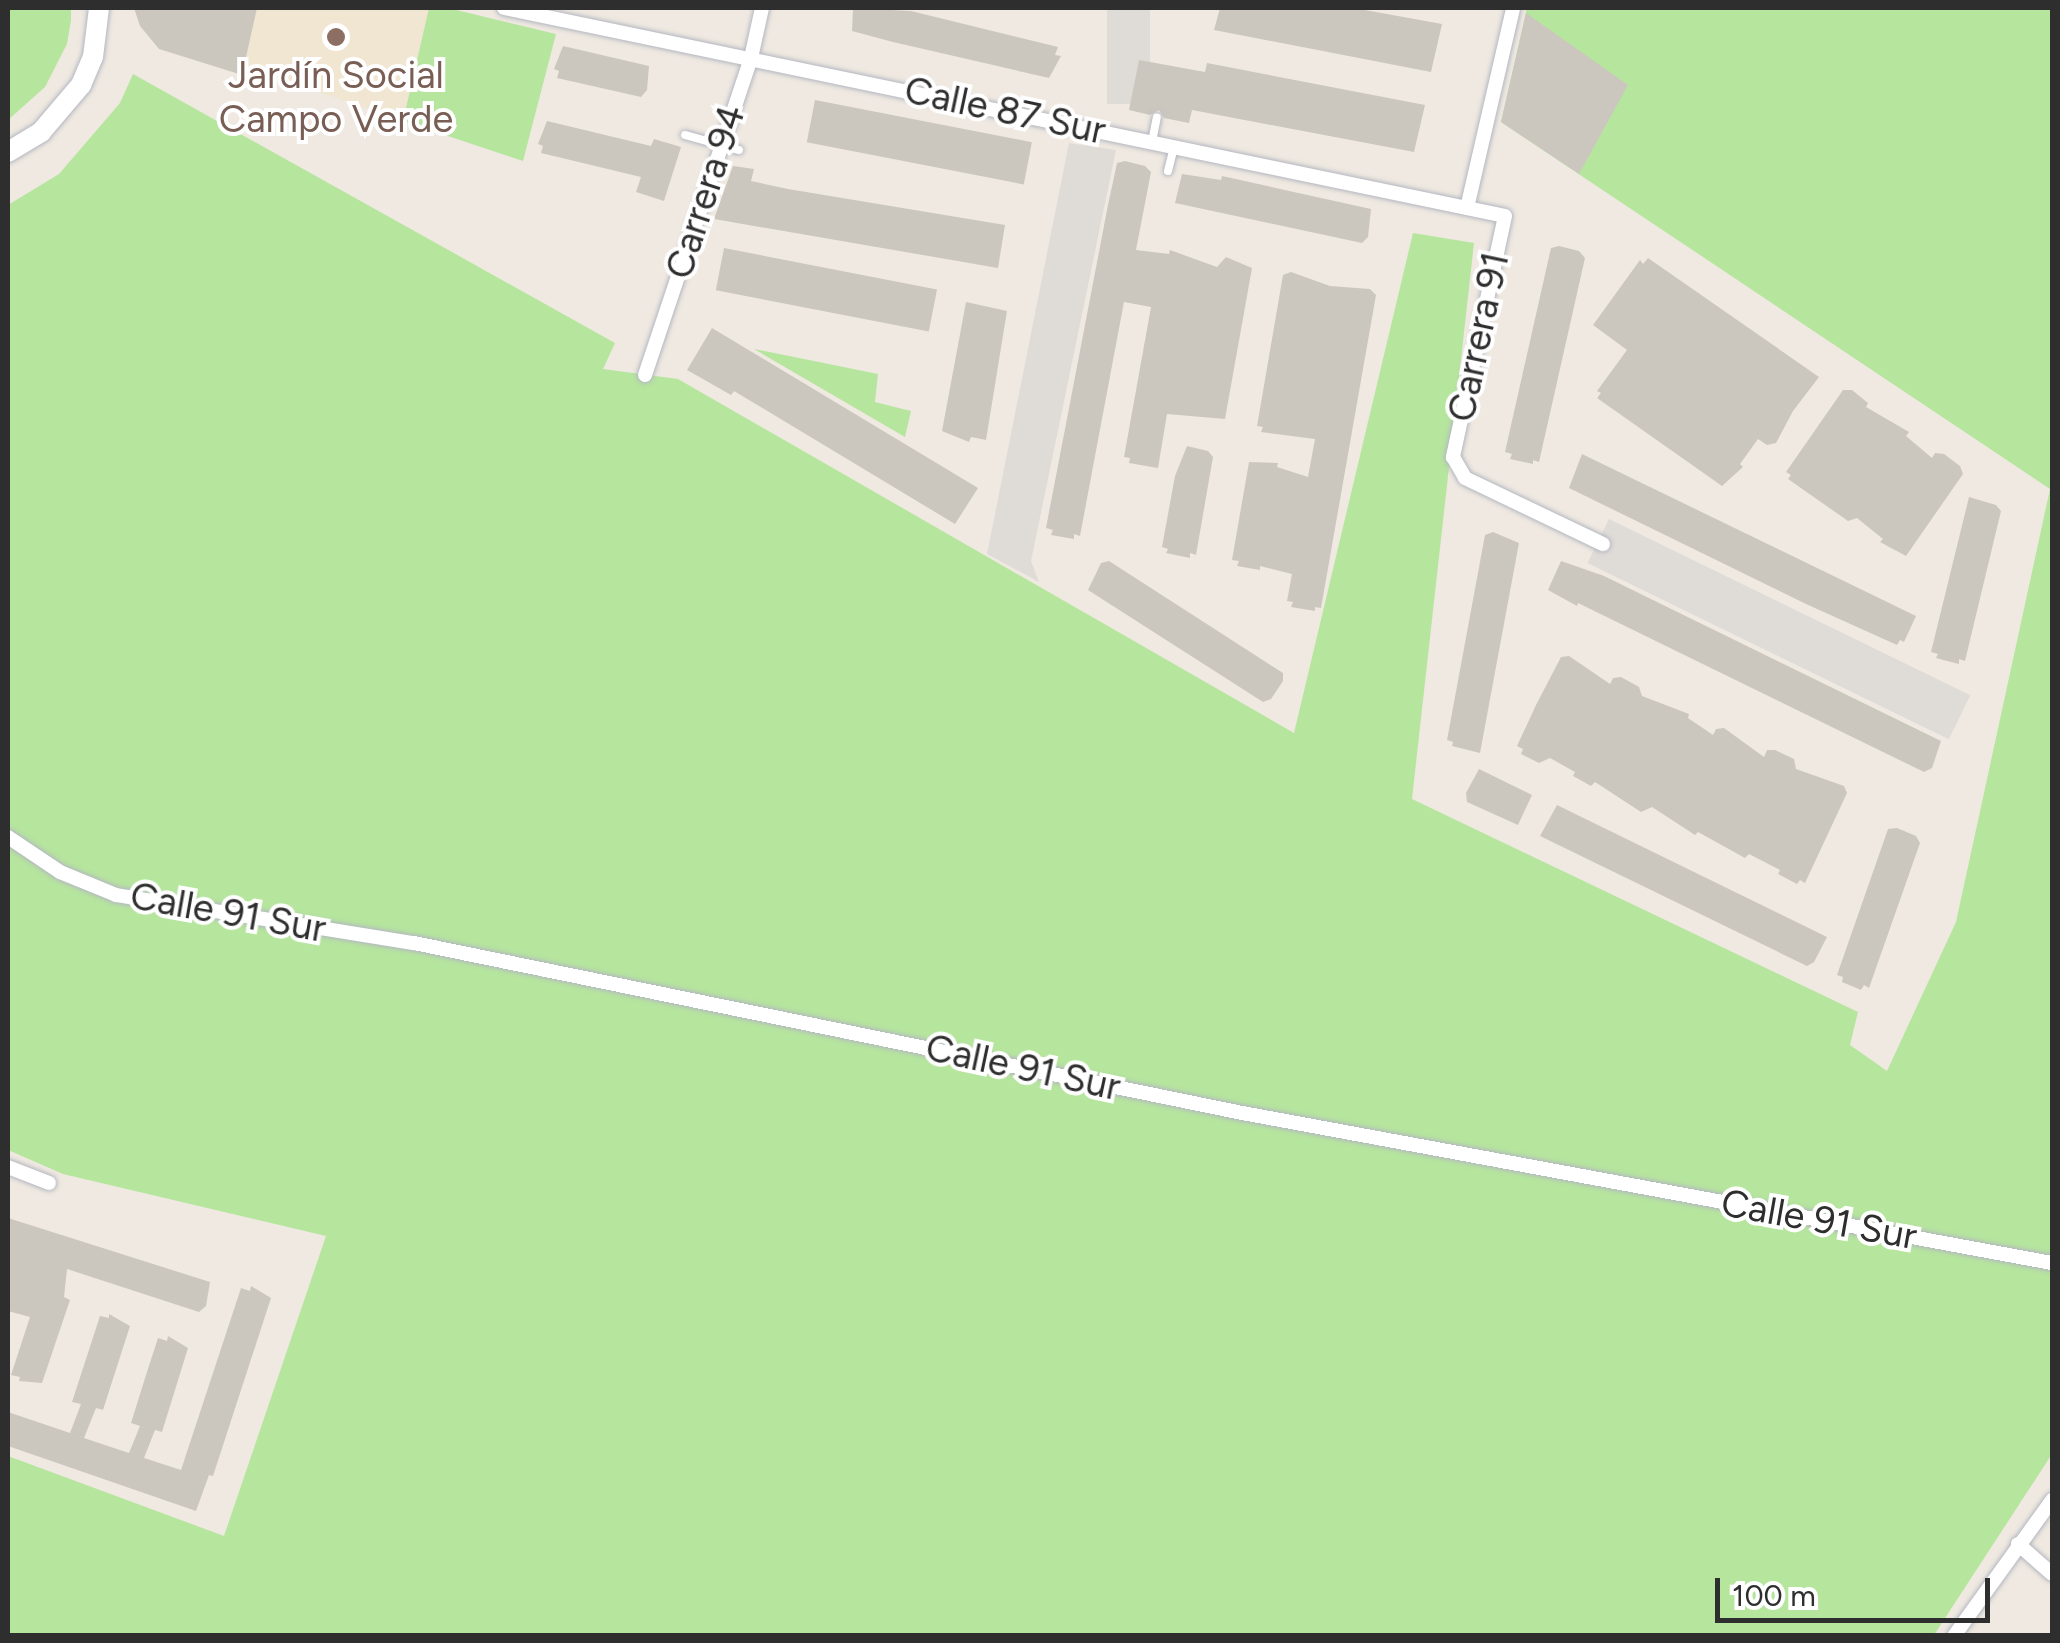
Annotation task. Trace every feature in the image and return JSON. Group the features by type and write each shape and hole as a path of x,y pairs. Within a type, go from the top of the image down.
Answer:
{"main road":[{"path":"8,154 41,132 80,85 92,57 100,8"}],"street":[{"name":"Calle 87 Sur","path":"504,8 1505,216"},
{"name":"Carrera 94","path":"645,375 751,58 762,8"},
{"name":"Carrera 91","path":"1468,208 1513,8"},
{"name":"Carrera 91","path":"1505,216 1453,457 1465,478 1603,544"},
{"name":"Calle 91 Sur","path":"8,838 60,872 134,899 414,944 1237,1112 2052,1263"},
{"path":"8,1167 49,1183"},
{"path":"1954,1636 2052,1500"},
{"path":"2018,1544 2052,1574"}],"lane":[{"path":"1152,142 1156,117"},
{"path":"685,135 739,150"},
{"path":"1168,171 1174,147"}],"shaded area":[{"name":"Jardín Social Campo Verde","path":"257,8 429,8 403,121 244,66"},
{"path":"1107,8 1150,8 1150,104 1107,104"},
{"path":"1069,143 1116,150 1031,561 1039,582 987,554"},
{"path":"1609,519 1970,695 1949,739 1588,563"}],"green space":[{"path":"8,8 71,8 71,20 67,44 45,87 8,120"},
{"path":"429,8 448,8 556,34 523,161 403,121"},
{"path":"1527,8 2052,8 2052,1454 1934,1635 8,1635 8,1456 224,1536 326,1236 63,1174 8,1150 8,205 59,174 120,103 133,74 615,343 603,369 678,379 1294,733 1413,233 1474,243 1412,799 1858,1012 1850,1045 1887,1071 1956,922 2050,489 1501,122"},
{"path":"754,349 878,374 875,402 911,411 905,437"}],"building":[{"path":"134,8 257,8 244,66 239,74 159,49 140,26"},
{"path":"853,8 911,11 1058,47 1055,55 1061,56 1049,78 893,42 852,31"},
{"path":"1220,8 1354,8 1442,24 1431,72 1214,30"},
{"path":"1526,13 1628,85 1579,174 1501,122"},
{"path":"563,46 649,66 647,90 641,97 557,78 559,71 554,69"},
{"path":"1139,60 1205,72 1207,63 1425,105 1414,152 1192,110 1189,123 1164,118 1159,110 1150,115 1129,110"},
{"path":"815,100 1032,142 1024,184 807,142"},
{"path":"547,121 651,146 654,139 681,147 664,201 636,192 641,177 541,153 543,146 538,144"},
{"path":"1117,163 1145,166 1151,172 1136,250 1169,254 1170,250 1217,267 1226,257 1252,268 1225,419 1167,414 1158,468 1129,463 1130,458 1124,457 1151,307 1124,302 1080,536 1074,534 1074,539 1051,535 1053,530 1046,528"},
{"path":"733,166 754,169 751,181 1005,225 998,268 714,219"},
{"path":"1182,174 1221,180 1222,176 1371,209 1368,237 1362,243 1175,203"},
{"path":"724,248 937,289 929,332 716,290"},
{"path":"1551,248 1579,251 1585,258 1539,462 1533,460 1533,464 1510,459 1512,454 1505,452"},
{"path":"1648,258 1819,377 1793,411 1776,443 1767,445 1758,439 1740,464 1743,467 1722,486 1597,398 1601,393 1597,391 1627,350 1593,325 1640,260 1643,264"},
{"path":"1291,272 1330,286 1370,289 1376,295 1321,608 1315,607 1315,611 1291,607 1293,602 1287,601 1292,574 1260,566 1260,570 1237,566 1239,561 1232,560 1249,462 1278,463 1277,467 1308,477 1315,439 1261,432 1263,427 1257,426 1283,275"},
{"path":"966,302 1007,311 986,440 971,437 969,442 942,431"},
{"path":"712,328 978,488 955,524 734,391 731,395 687,370"},
{"path":"1843,390 1852,390 1868,403 1866,407 1909,432 1906,436 1932,458 1935,453 1944,454 1960,466 1963,474 1906,556 1880,542 1883,539 1857,518 1848,521 1788,479 1791,475 1786,472"},
{"path":"1187,446 1208,451 1213,457 1196,555 1190,553 1190,558 1166,553 1168,549 1162,547 1175,476"},
{"path":"1582,454 1916,616 1904,642 1900,640 1897,645 1806,604 1569,488"},
{"path":"1969,497 1996,505 2001,511 1965,661 1959,659 1959,664 1936,658 1938,654 1931,652"},
{"path":"1493,532 1519,543 1480,753 1452,746 1453,742 1447,740 1485,535"},
{"path":"1109,561 1283,673 1283,681 1271,699 1263,702 1088,590 1101,563"},
{"path":"1561,561 1604,576 1941,741 1932,768 1924,772 1548,590"},
{"path":"1569,656 1610,684 1613,678 1621,677 1639,687 1642,696 1689,714 1688,718 1713,735 1716,729 1724,728 1764,757 1767,750 1775,750 1794,759 1796,769 1844,786 1847,793 1805,883 1800,880 1797,884 1749,854 1745,858 1698,832 1695,835 1652,807 1641,812 1595,782 1591,786 1573,776 1575,772 1550,758 1539,763 1521,754 1523,749 1517,746 1536,705 1561,657"},
{"path":"1479,769 1532,795 1518,825 1467,802 1466,793"},
{"path":"1557,805 1827,937 1814,962 1807,966 1540,836"},
{"path":"1897,828 1916,836 1920,843 1869,988 1864,985 1861,990 1842,982 1843,977 1837,975 1888,829"},
{"path":"8,1218 210,1282 206,1306 199,1312 67,1269 64,1297 70,1300 42,1383 19,1381 20,1377 11,1375 30,1317 8,1311"},
{"path":"251,1286 271,1298 213,1476 209,1475 196,1511 8,1446 8,1412 70,1433 81,1404 72,1402 100,1316 109,1318 109,1314 130,1326 103,1410 96,1408 84,1438 129,1453 140,1426 131,1423 158,1338 167,1341 168,1336 188,1348 162,1432 155,1430 144,1458 181,1470 241,1288 250,1291"}],"place":[{"name":"Jardín Social Campo Verde","path":"336,37"}]}
